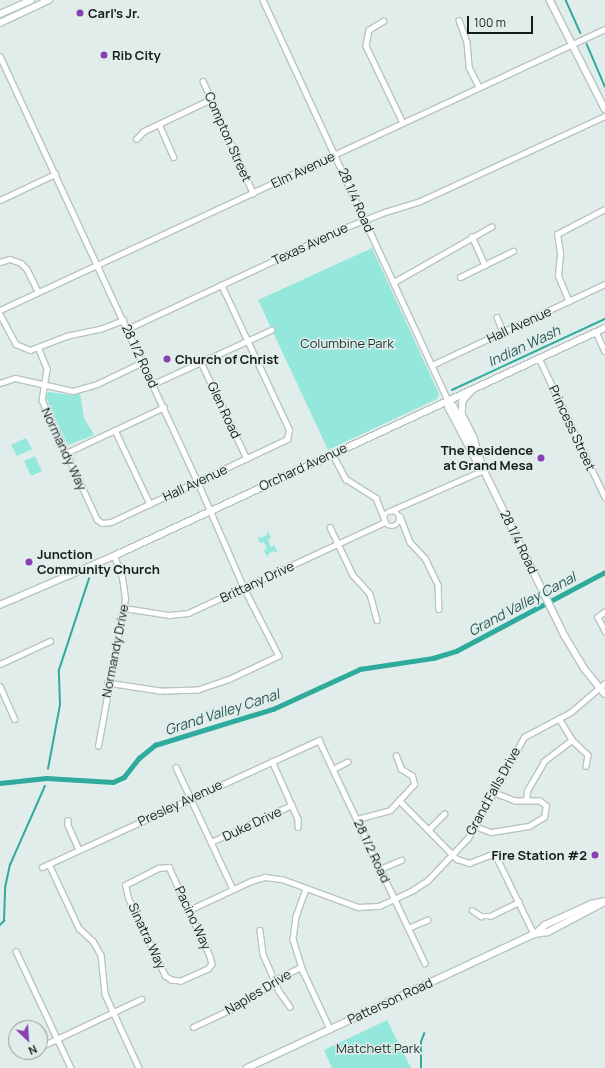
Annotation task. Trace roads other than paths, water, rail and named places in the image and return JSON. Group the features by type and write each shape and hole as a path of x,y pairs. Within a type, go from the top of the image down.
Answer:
{"main road":[{"path":"0,14 31,0"},
{"path":"0,23 46,0"},
{"path":"550,0 574,43 605,109"},
{"name":"Orchard Avenue","path":"0,605 114,556 332,453 605,328"},
{"path":"477,454 474,438 462,409 466,398 479,386"},
{"name":"28 1/4 Road","path":"448,400 449,408 474,458 484,470"},
{"name":"28 1/4 Road","path":"477,454 551,607 576,655 605,694"},
{"name":"Patterson Road","path":"251,1067 534,934 548,932 605,902"}],"street":[{"name":"28 1/4 Road","path":"264,0 448,400 454,406 477,454"},
{"path":"459,20 467,42 469,67 479,87"},
{"path":"384,21 369,30 366,46 403,123"},
{"name":"Elm Avenue","path":"0,310 605,29"},
{"name":"28 1/2 Road","path":"0,56 212,510 244,588 279,656 230,678 198,690 160,691 108,684"},
{"name":"Compton Street","path":"203,81 253,193"},
{"path":"136,140 144,131 211,99"},
{"name":"Texas Avenue","path":"127,329 365,219 418,202 605,116"},
{"path":"159,124 174,157"},
{"path":"0,200 55,174"},
{"path":"569,302 558,276 560,253 557,234 605,209"},
{"path":"394,282 421,268 472,236 491,227"},
{"path":"472,236 485,265"},
{"path":"460,277 513,251"},
{"path":"0,262 10,259 21,263 27,269 38,292"},
{"name":"Hall Avenue","path":"432,365 605,284"},
{"path":"221,285 247,341"},
{"path":"0,314 16,344 26,350 39,349 66,336 100,329 123,320"},
{"path":"497,317 503,332"},
{"path":"153,384 272,330"},
{"path":"596,332 605,352"},
{"name":"Hall Avenue","path":"102,523 111,522 287,440 289,430 247,341"},
{"name":"Normandy Way","path":"39,349 47,370 42,400 95,516 102,523"},
{"name":"Princess Street","path":"539,358 605,497"},
{"path":"0,383 15,378 73,391 97,384 142,362"},
{"name":"Glen Road","path":"202,362 247,459"},
{"path":"66,453 164,407"},
{"path":"115,430 150,504"},
{"path":"332,453 346,478 374,495 384,520 391,527 396,526 400,516"},
{"path":"384,520 390,511 484,470"},
{"path":"390,511 395,511 400,516 410,542 425,558 438,585 439,608"},
{"name":"Brittany Drive","path":"124,608 182,614 244,588 338,544 384,520"},
{"path":"330,527 353,575 370,594 377,620"},
{"name":"Normandy Drive","path":"98,746 108,684 124,608 124,584 114,556"},
{"path":"605,612 598,617 605,631"},
{"path":"0,664 50,641"},
{"name":"Grand Falls Drive","path":"189,910 233,889 265,877 282,879 358,907 372,908 420,886 453,855 475,826 492,792 524,737 580,706 605,683"},
{"path":"1,689 14,719"},
{"path":"559,718 572,740 588,755 586,766"},
{"name":"28 1/2 Road","path":"319,740 425,963"},
{"name":"Presley Avenue","path":"42,867 319,740"},
{"path":"526,801 527,791 544,760 572,740"},
{"path":"357,819 386,813 410,789 414,780 409,773 401,769 396,756"},
{"path":"272,761 298,819 298,827"},
{"path":"333,769 347,762"},
{"path":"176,767 233,889"},
{"path":"475,826 490,832 529,826 544,817 546,810 543,803 536,800 515,801 492,792"},
{"path":"399,800 453,855 469,863 490,855 497,858 534,934"},
{"name":"Duke Drive","path":"211,842 292,805"},
{"path":"428,830 444,814"},
{"path":"68,820 68,825 79,850"},
{"path":"380,869 401,860"},
{"path":"49,864 79,928 93,941 101,955 102,982 113,1012 139,1068"},
{"name":"Pacino Way","path":"125,885 159,868 168,867 210,956 212,964 208,969"},
{"name":"Sinatra Way","path":"125,885 165,976 171,980 177,981 208,969"},
{"path":"306,889 293,935 301,967 330,1029"},
{"path":"472,910 481,916 490,916 519,902"},
{"path":"408,928 427,920"},
{"path":"260,930 263,954 275,981 290,1007"},
{"path":"16,951 71,1068"},
{"name":"Naples Drive","path":"193,1027 234,1008 275,981 301,967"},
{"path":"48,1043 141,999"}],"waterway":[{"name":"Indian Wash","path":"566,0 581,33"},
{"name":"Indian Wash","path":"587,44 605,86"},
{"name":"Indian Wash","path":"452,390 605,319"},
{"name":"Grand Valley Canal","path":"0,783 46,778 113,782 124,777 139,758 155,745 273,709 360,669 433,658 456,651 605,572"},
{"name":"Indian Wash","path":"48,769 60,705 59,670 89,579"},
{"name":"Indian Wash","path":"0,925 4,921 5,888 10,865 45,786"},
{"path":"421,1068 421,1042 424,1034"}],"place":[{"name":"Carl's Jr.","path":"80,13"},
{"name":"Rib City","path":"104,55"},
{"name":"Church of Christ","path":"167,359"},
{"name":"The Residence at Grand Mesa","path":"541,458"},
{"name":"Junction Community Church","path":"29,562"},
{"name":"Fire Station #2","path":"595,855"}],"park label":[{"name":"Columbine Park","path":"347,343"},
{"name":"Matchett Park","path":"378,1048"}]}
